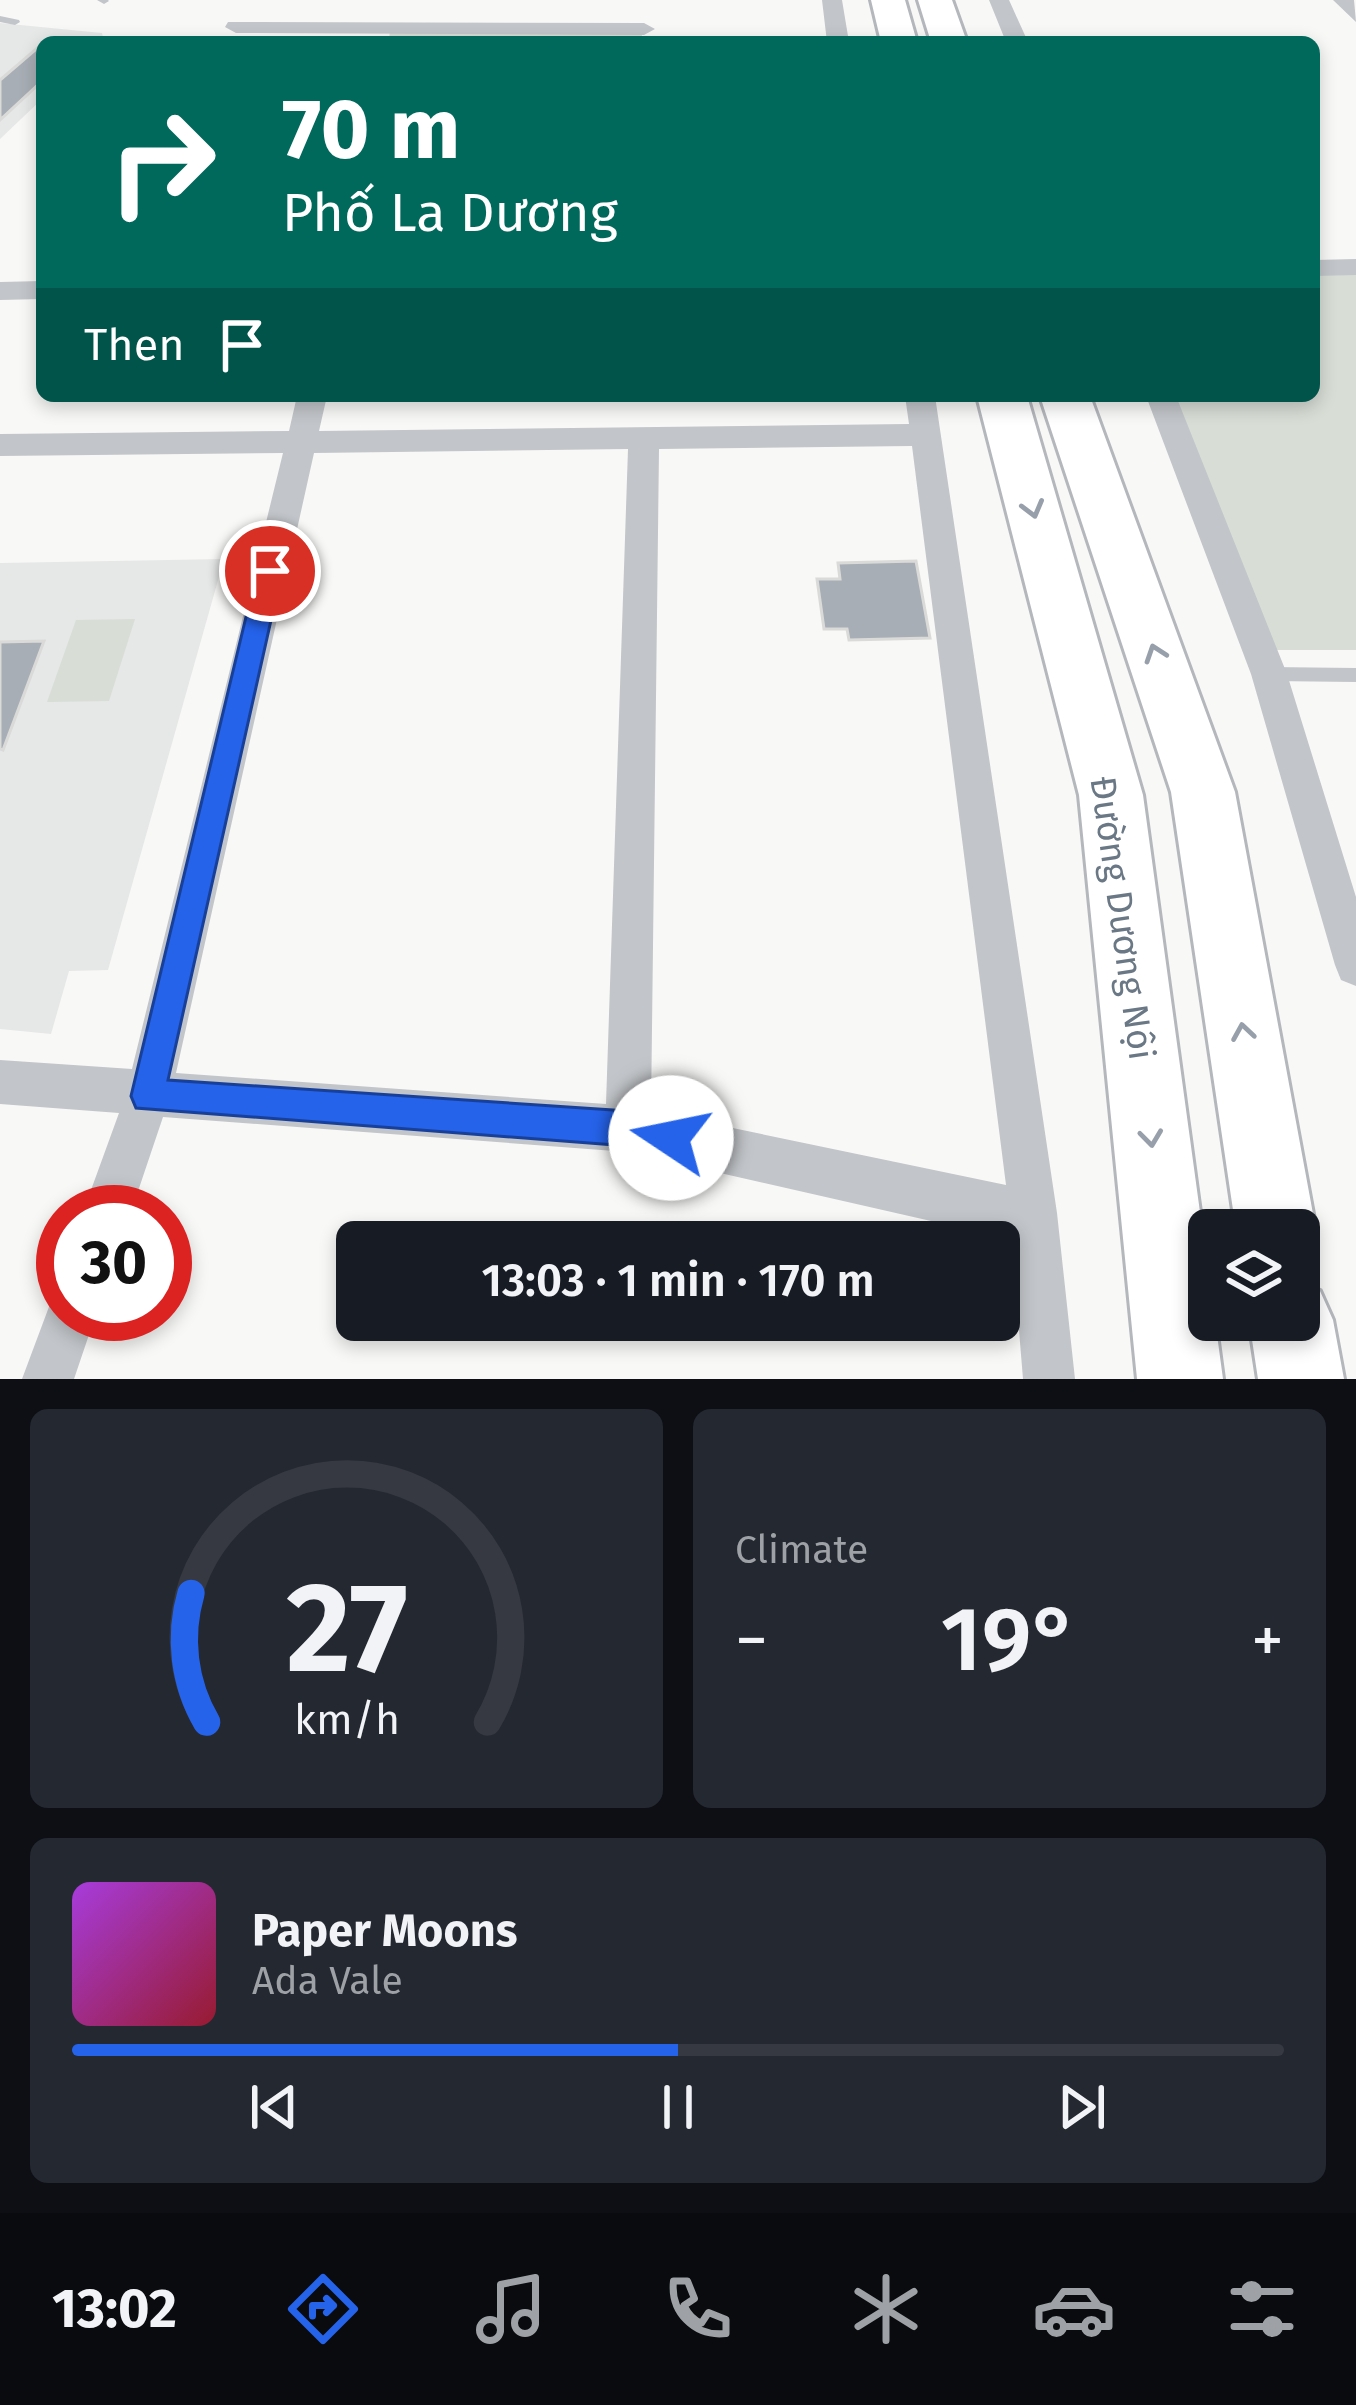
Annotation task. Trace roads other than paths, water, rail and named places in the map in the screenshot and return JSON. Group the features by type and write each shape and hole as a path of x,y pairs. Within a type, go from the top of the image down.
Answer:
{"main road":[{"path":"888,0 897,36"},
{"path":"935,0 947,36"},
{"name":"Đường Dương Nội","path":"1004,402 1111,795 1180,1379"},
{"path":"1067,402 1203,792 1272,1209"},
{"path":"1295,1341 1301,1379"}],"street":[{"path":"247,0 233,35 645,35 642,0"},
{"path":"832,0 837,36"},
{"path":"999,0 1014,36"},
{"path":"1343,0 1356,16"},
{"path":"1320,244 1356,243"},
{"path":"0,266 36,266"},
{"path":"1320,268 1356,268"},
{"path":"0,291 36,290"},
{"path":"117,1185 148,1096 310,402"},
{"path":"1163,402 1269,674 1356,965"},
{"path":"0,445 644,441 923,416 1033,1214 1049,1379"},
{"path":"628,1129 644,441"},
{"path":"0,1082 628,1129 931,1197 1033,1214"},
{"path":"48,1379 61,1341"}],"lane":[{"path":"0,20 14,22"},
{"path":"1269,674 1356,675"}]}
